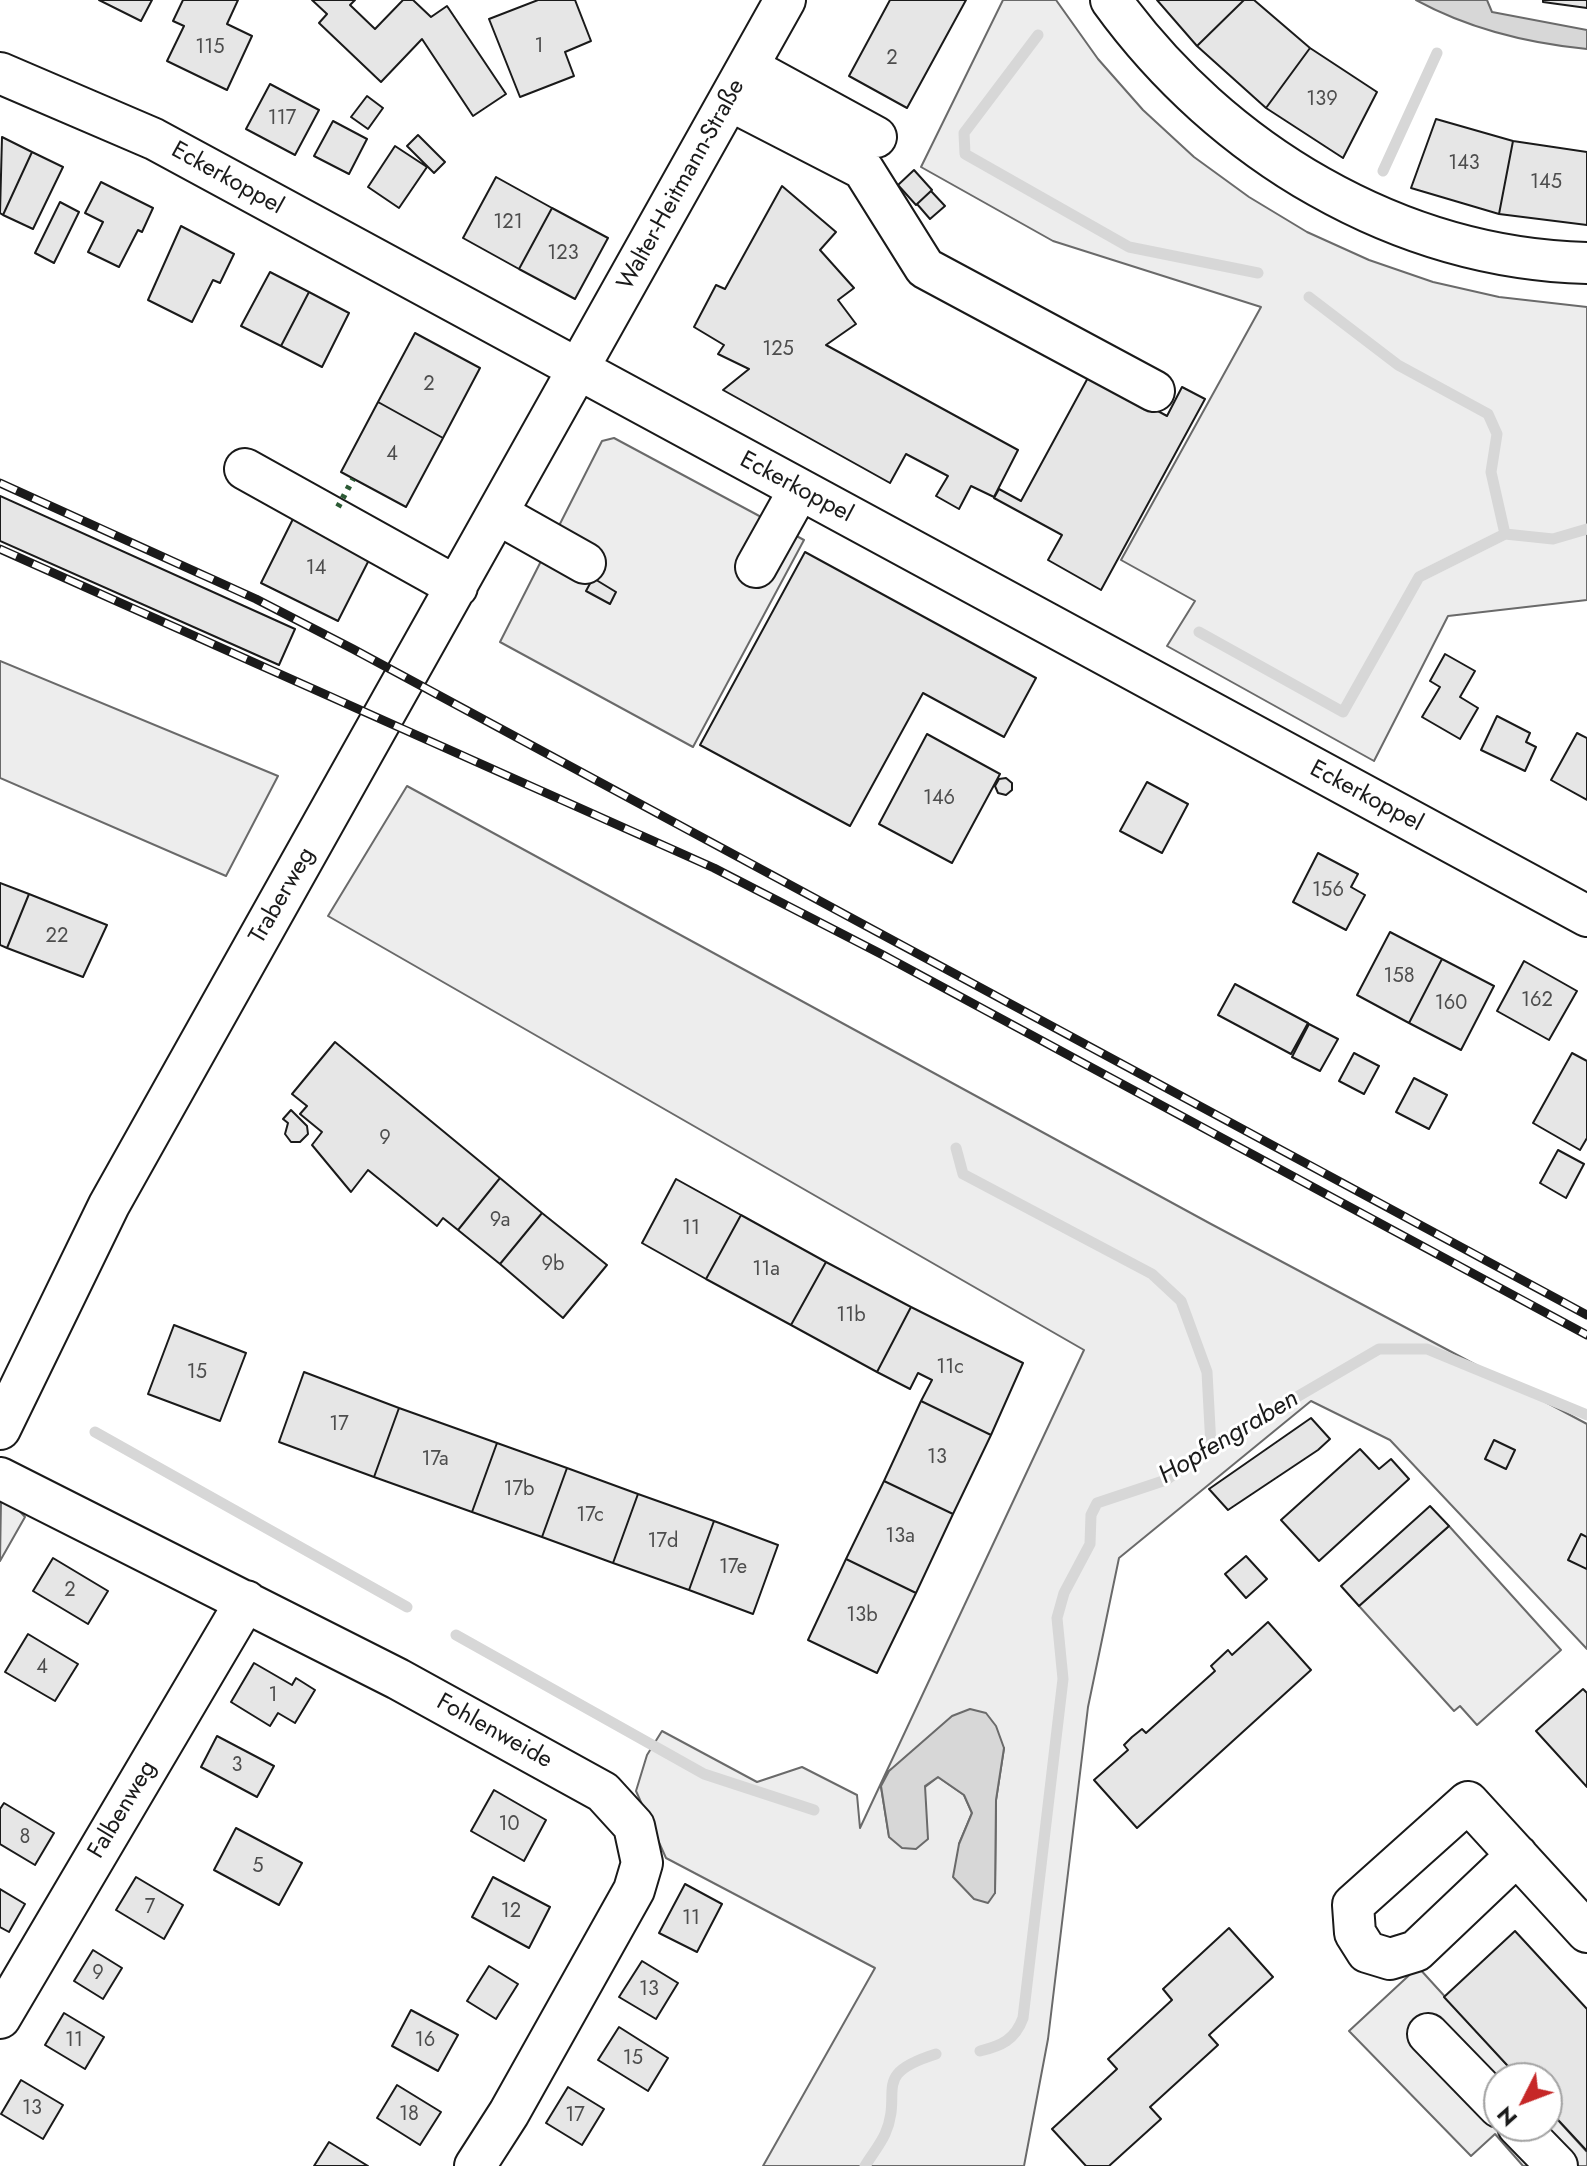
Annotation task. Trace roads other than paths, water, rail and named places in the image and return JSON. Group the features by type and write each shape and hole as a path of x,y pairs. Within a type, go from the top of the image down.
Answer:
{"street":[{"name":"Walter-Heitmann-Straße","path":"579,369 785,0"},
{"path":"1111,0 1177,80 1224,123 1275,161 1329,193 1387,219 1447,240 1508,254 1587,263"},
{"name":"Eckerkoppel","path":"0,73 154,139 1587,916"},
{"path":"739,83 876,137"},
{"path":"739,83 863,169 925,268 1154,391"},
{"name":"Traberweg","path":"0,1429 109,1205 579,369"},
{"path":"245,469 457,587"},
{"path":"756,567 799,490"},
{"path":"498,514 585,563"},
{"name":"Fohlenweide","path":"0,1478 398,1679 603,1792 634,1826 642,1863 634,1890 509,2113 475,2166"},
{"name":"Falbenweg","path":"0,2018 246,1601"},
{"path":"1517,1855 1587,1932"},
{"path":"1428,2034 1483,2091"},
{"path":"1534,2142 1557,2166"}],"waterway":[{"path":"1038,35 964,133 965,154 1129,247 1258,273"},
{"path":"1383,171 1437,53"},
{"path":"1309,297 1398,365 1488,414 1497,434 1491,472 1505,534"},
{"path":"1199,632 1343,712 1419,577 1505,534 1553,539 1587,529"},
{"path":"956,1148 963,1174 1152,1274 1181,1301 1207,1372 1211,1447"},
{"name":"Hopfengraben","path":"980,2051 1006,2041 1016,2032 1023,2018 1063,1679 1057,1618 1064,1593 1090,1544 1091,1515 1097,1503 1166,1480 1211,1447 1379,1349 1427,1349 1587,1415"},
{"path":"95,1432 407,1607"},
{"path":"456,1635 704,1774 814,1810"},
{"name":"Hopfengraben","path":"865,2166 885,2134 895,2077 902,2069 936,2054"}],"railway":[{"path":"0,483 256,599 353,649 1587,1315"},
{"path":"0,549 714,868 883,955 1587,1335"}]}
